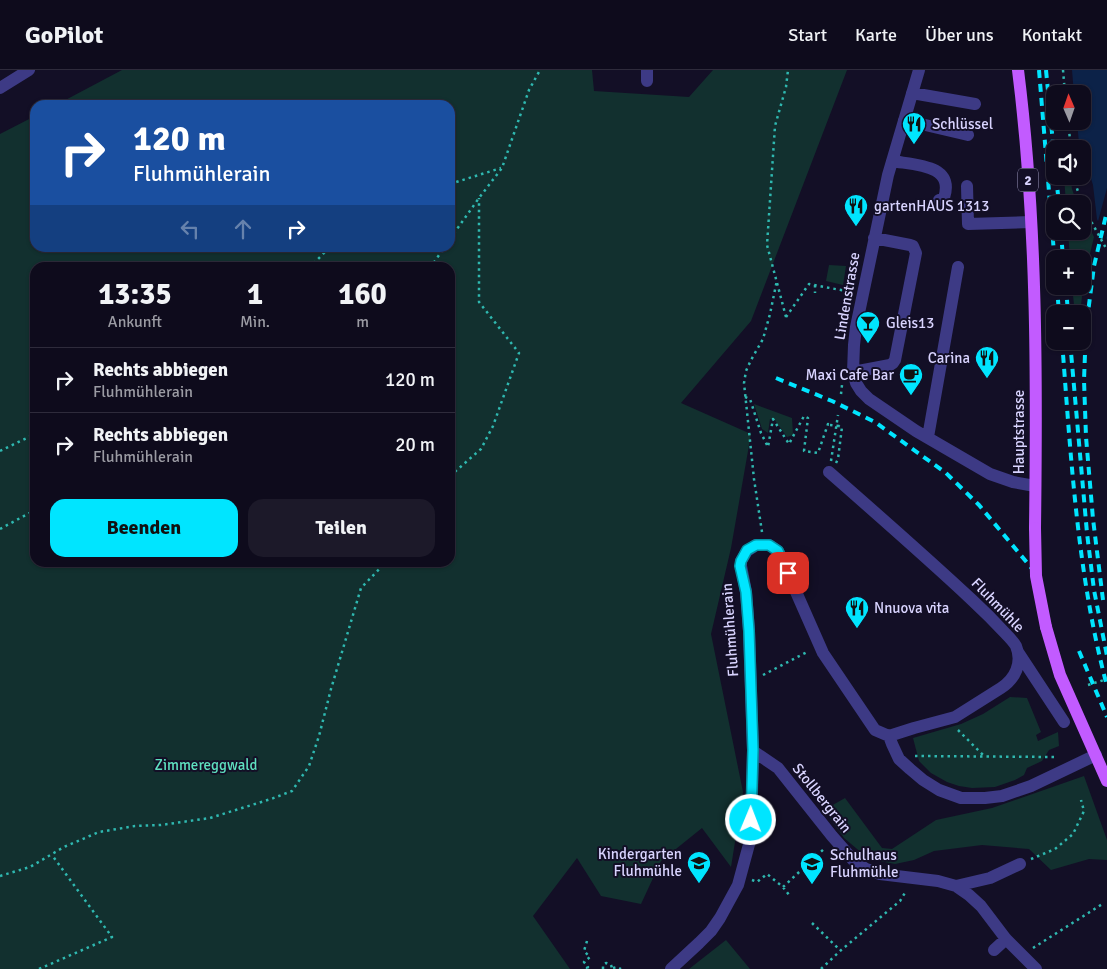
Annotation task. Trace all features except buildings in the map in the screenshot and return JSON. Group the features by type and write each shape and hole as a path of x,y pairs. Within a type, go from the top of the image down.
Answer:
{"main road":[{"name":"Hauptstrasse","path":"1018,70 1024,118 1031,222 1036,400 1035,561 1037,582 1045,624 1060,675 1107,781"}],"street":[{"path":"0,88 29,70"},
{"name":"Lindenstrasse","path":"919,70 888,175 874,238 856,328 853,372 856,383 869,400 916,431 990,474 1013,482 1036,486"},
{"path":"912,93 975,104"},
{"path":"904,120 968,135"},
{"path":"892,161 931,168 940,173 946,180 946,191 944,198 939,200"},
{"path":"967,186 968,224 1031,222"},
{"path":"853,372 890,365 895,360 916,253 913,246 874,238"},
{"path":"928,437 958,267"},
{"name":"Fluhmühle","path":"829,472 938,567 993,619 1012,639 1018,652 1016,673 1007,684 955,717 889,736"},
{"name":"Fluhmühlerain","path":"670,969 710,932 720,918 738,885 751,837 753,750 749,631 746,592 740,566 747,550 762,544 775,548 781,556 823,653 875,730 889,736"},
{"path":"1018,652 1064,722"},
{"path":"889,736 899,759 923,780 939,790 961,798 1002,796 1031,786 1096,756"},
{"name":"Stollbergrain","path":"753,750 778,768 854,861 866,869 880,874 938,881 956,886 981,906 1006,939 1036,969"},
{"path":"956,886 990,878 1020,864"},
{"path":"994,950 1006,939"}],"path":[{"path":"455,232 502,168 529,90 540,70"},
{"path":"788,70 786,87 774,126 767,245 786,317 809,284 843,290"},
{"path":"1063,70 1064,85"},
{"path":"455,182 502,168"},
{"path":"455,472 481,449 493,426 519,353 479,302 479,198"},
{"path":"1091,221 1107,250"},
{"path":"315,262 325,252"},
{"path":"763,535 754,479 744,383 746,371 763,339 776,280"},
{"path":"815,285 815,293"},
{"path":"745,397 750,399 761,433 768,446 773,419 789,444 804,416 808,418 804,451 818,452 828,424 842,427 838,459 829,472"},
{"path":"829,472 838,415"},
{"path":"0,451 30,436"},
{"path":"0,529 30,513"},
{"path":"0,876 30,867 64,847 99,832 210,818 292,791 309,766 361,588 381,567"},
{"path":"760,676 805,654"},
{"path":"1088,685 1107,679"},
{"path":"948,719 985,757"},
{"path":"898,756 1054,757"},
{"path":"1020,864 1055,849 1073,834 1084,811 1081,800"},
{"path":"783,887 825,848"},
{"path":"39,969 112,937 52,854"},
{"path":"740,877 757,882 767,874 783,887 789,895"},
{"path":"821,969 900,901 910,886"},
{"path":"1022,956 1104,903"},
{"path":"812,924 840,951"},
{"path":"587,940 584,950 590,957 584,962 588,969"},
{"path":"603,969 603,965 606,963 611,965 612,969 617,967 620,969"}],"green space":[{"name":"Zimmereggwald","path":"122,70 592,70 594,91 689,97 713,70 847,70 751,321 681,403 751,434 731,548 711,634 743,792 731,867 702,828 661,861 641,904 601,896 577,858 533,916 570,969 0,969 0,134 30,119 30,252 455,252 455,100 65,100"},
{"path":"1065,185 1071,185 1074,195 1065,195"},
{"path":"1091,231 1094,237 1091,250 1069,250 1069,240 1091,240"},
{"path":"829,265 846,266 843,285 826,281"},
{"path":"1073,295 1082,295 1081,305 1074,305"},
{"path":"754,404 792,418 793,435 787,437 774,419 770,419 768,433 762,429"},
{"path":"1010,697 1027,698 1041,732 1036,735 1038,741 1058,732 1059,746 1049,750 1042,761 1027,768 1024,775 995,787 972,788 947,782 931,773 919,761 913,738 961,724 983,714"},
{"path":"1084,776 1107,840 1107,860 1089,859 1051,870 1029,849 982,845 934,851 914,860 895,864 869,859 844,838 824,810 845,798 882,848 892,849 936,820 992,808"},
{"path":"726,940 750,969 689,969"}],"water":[{"path":"1072,70 1107,70 1107,240 1097,219 1091,178 1091,140 1079,140 1078,130 1091,130 1091,85 1073,85"}],"pier":[{"path":"1107,188 1107,235 1105,242 1097,225"}],"railway":[{"path":"1039,70 1054,250"},
{"path":"1046,70 1053,140"},
{"path":"1057,185 1058,195"},
{"path":"1103,600 1093,519 1086,437 1084,380 1086,328 1094,266 1107,211"},
{"path":"1062,240 1062,250"},
{"path":"1058,295 1058,305"},
{"path":"1067,295 1067,305"},
{"path":"1063,350 1072,472 1082,558 1097,644 1107,686"},
{"path":"1071,350 1087,533 1094,590 1107,656"},
{"path":"776,378 832,401 875,422 946,473 979,505 1034,571"},
{"path":"1079,651 1107,717"}],"place":[{"name":"Schlüssel","path":"914,145"},
{"name":"gartenHAUS 1313","path":"856,227"},
{"name":"Gleis13","path":"868,344"},
{"name":"Carina","path":"987,379"},
{"name":"Maxi Cafe Bar","path":"911,396"},
{"name":"Nnuova vita","path":"857,629"},
{"name":"Kindergarten Fluhmühle","path":"699,884"},
{"name":"Schulhaus Fluhmühle","path":"812,885"}],"route":[{"path":"751,820 753,750 749,631 746,592 740,566 741,561 747,550 756,545 769,545 778,551 788,573"}]}
